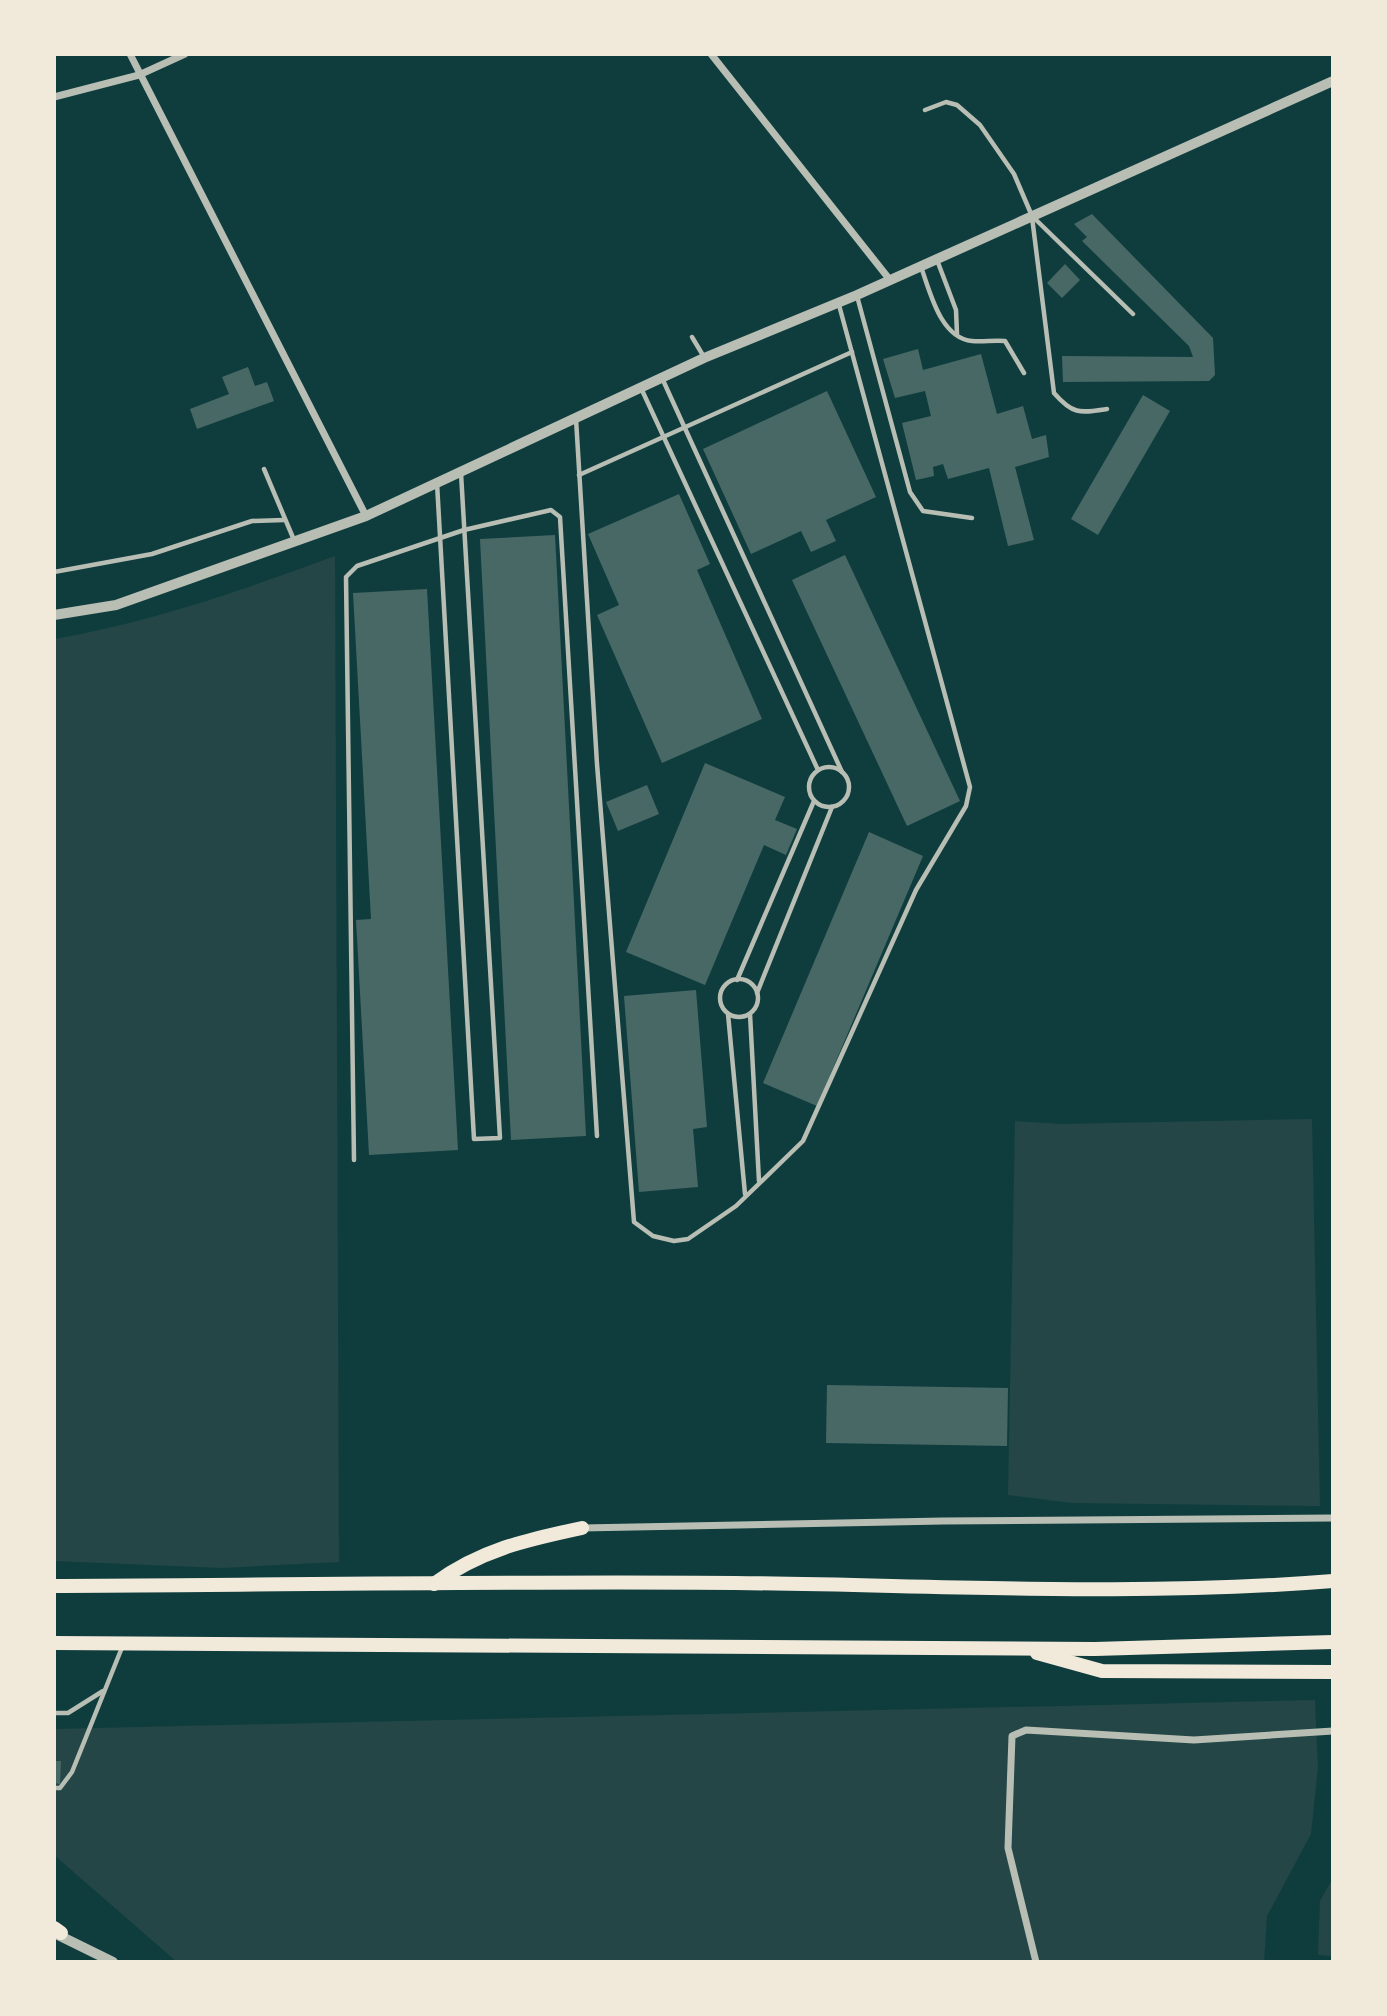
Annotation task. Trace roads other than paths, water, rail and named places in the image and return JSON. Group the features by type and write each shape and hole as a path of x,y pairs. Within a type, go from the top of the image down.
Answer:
{"highway":[{"path":"434,1584 463,1563 523,1540 582,1528"},
{"path":"54,1586 695,1583 1098,1587 1283,1585 1333,1581"},
{"path":"54,1643 125,1641 1018,1648 1287,1646 1333,1642"},
{"path":"1018,1648 1102,1671 1333,1672"}],"street":[{"path":"130,54 366,516"},
{"path":"54,97 139,75 186,54"},
{"path":"711,54 890,280"},
{"path":"54,615 116,605 366,516 704,358 937,260 1333,81"},
{"path":"582,1528 929,1521 1333,1518"},
{"path":"1035,1962 1008,1848 1012,1737 1017,1732 1026,1730 1194,1740 1333,1731"},
{"path":"56,1931 113,1962"}],"lane":[{"path":"925,110 946,102 957,105 980,125 1014,174 1032,216 1054,393 1068,408 1083,413 1107,409"},
{"path":"1032,216 1133,314"},
{"path":"937,260 956,310 957,335"},
{"path":"920,266 938,314 957,335 970,341 1005,341 1024,373"},
{"path":"857,295 910,492 923,511 972,518"},
{"path":"576,418 597,764 634,1222 653,1236 674,1241 688,1239 736,1206 809,1133 916,890 957,824 966,806 970,787 839,303"},
{"path":"691,337 704,358"},
{"path":"579,475 852,352"},
{"path":"662,378 849,789 843,801 832,807 757,993 757,1004 750,1014 759,1181"},
{"path":"641,387 818,770"},
{"path":"264,469 294,540"},
{"path":"437,482 474,1139 500,1138 461,471"},
{"path":"354,1160 344,591 346,576 357,566 440,537 551,510 560,517 597,1136"},
{"path":"54,572 152,554 252,521 284,520"},
{"path":"737,980 814,801 809,784 818,770 830,767 842,772"},
{"path":"814,801 832,807"},
{"path":"745,1196 728,1014 721,1005 721,994 727,984 737,980 750,983 757,993"},
{"path":"728,1014 739,1017 750,1014"},
{"path":"54,1788 60,1788 72,1772 125,1641"},
{"path":"54,1713 68,1713 104,1690"}]}
